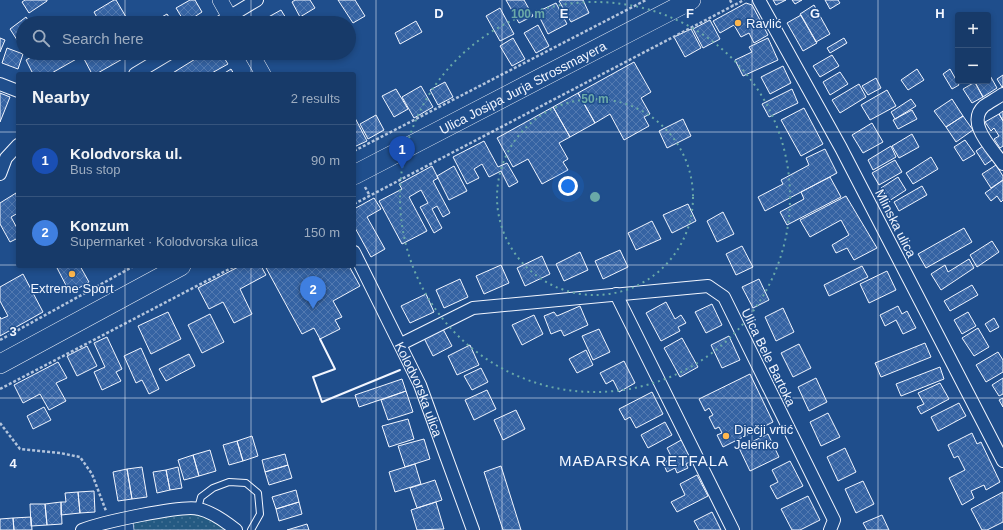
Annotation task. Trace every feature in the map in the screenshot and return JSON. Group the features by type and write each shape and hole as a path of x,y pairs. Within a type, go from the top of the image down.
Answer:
{"main road":[{"name":"Ulica Josipa Jurja Strossmayera","path":"356,174 691,0"},
{"path":"0,364 177,268"}],"street":[{"path":"220,0 225,16"},
{"path":"234,16 257,0"},
{"name":"Mlinska ulica","path":"759,0 841,148 1003,461"},
{"path":"138,72 158,60"},
{"path":"254,60 262,72"},
{"path":"0,84 16,90"},
{"path":"1003,94 984,107 978,113 977,120 979,128 1003,164"},
{"path":"0,174 6,158 16,147"},
{"name":"Kolodvorska ulica","path":"356,256 401,344 435,424 473,530"},
{"name":"Ulica Bele Bartoka","path":"401,344 472,308 708,286 724,297 834,520 830,530"},
{"path":"616,294 733,530"},
{"path":"82,530 110,522 164,512 198,508 226,522 236,530"}],"lane":[{"path":"198,508 201,497 213,488 229,482 246,483 258,493 260,514 250,530"}],"path":[{"path":"356,150 646,0"},
{"path":"730,0 733,6"},
{"path":"356,203 744,0"},
{"path":"0,340 130,268"},
{"path":"0,389 231,268"},
{"path":"0,423 20,449 60,453 80,457 92,474 110,522"}],"shaded area":[{"path":"197,513 223,525 229,530 134,530 133,522 165,516"}],"building":[{"path":"25,0 47,1 29,13 22,2"},
{"path":"116,0 125,16 96,16 94,12"},
{"path":"190,0 195,0 202,12 196,16 181,16 176,8"},
{"path":"295,0 310,0 315,8 299,16 292,2"},
{"path":"338,0 355,0 365,16 356,21 356,16 348,16"},
{"path":"506,0 524,0 533,16 519,23"},
{"path":"583,0 589,13 571,22 559,1"},
{"path":"773,0 786,0 776,5"},
{"path":"792,0 802,0 795,4"},
{"path":"825,0 838,0 840,3 830,9"},
{"path":"556,3 567,24 548,34 537,12"},
{"name":"Ravlić","path":"746,3 752,5 768,35 754,43 749,33 741,37 734,25 720,33 713,21"},
{"path":"814,5 830,34 816,42 800,14"},
{"path":"500,8 514,34 500,41 486,16"},
{"path":"281,10 285,16 270,16"},
{"path":"801,15 817,43 803,51 787,23"},
{"path":"710,20 720,39 703,48 693,29"},
{"path":"416,21 422,32 400,44 395,33"},
{"path":"16,24 16,38 10,29"},
{"path":"538,25 549,46 536,53 524,33"},
{"path":"691,29 701,48 685,57 674,37"},
{"path":"0,38 5,40 0,52"},
{"path":"513,38 525,59 512,66 500,46"},
{"path":"768,38 778,60 743,76 735,60 752,52 749,47"},
{"path":"844,38 847,43 830,53 827,48"},
{"path":"7,48 16,51 16,60 21,60 18,69 2,63"},
{"path":"832,55 839,66 820,77 813,66"},
{"path":"26,60 75,60 54,72 32,72"},
{"path":"85,60 121,60 100,72 91,72"},
{"path":"194,60 225,60 228,64 214,72 174,72"},
{"path":"634,62 651,92 641,98 650,114 644,117 649,126 624,140 610,114 595,123 578,93"},
{"path":"783,66 791,83 770,94 761,77"},
{"path":"917,69 924,80 908,90 901,80"},
{"path":"950,69 955,78 955,84 959,85 952,89 943,74"},
{"path":"840,72 848,84 830,95 823,82"},
{"path":"1003,75 1003,86 1002,87 997,79"},
{"path":"991,77 997,88 983,97 976,84 991,84"},
{"path":"876,78 881,88 868,95 862,86"},
{"path":"445,82 453,97 438,105 430,90"},
{"path":"859,84 866,97 840,113 832,100"},
{"path":"972,84 976,84 983,97 972,103 963,89"},
{"path":"421,86 433,107 414,118 402,97"},
{"path":"396,89 408,109 394,117 382,96"},
{"path":"792,89 798,103 769,117 762,104"},
{"path":"887,90 896,106 870,120 861,105"},
{"path":"0,93 10,97 0,122"},
{"path":"578,93 595,123 570,137 553,107"},
{"path":"911,99 916,106 895,119 891,112"},
{"path":"952,99 963,116 946,127 934,111"},
{"path":"553,107 570,137 559,143 568,159 563,162 568,170 542,184 528,159 513,167 497,138"},
{"path":"804,108 823,144 801,156 781,120"},
{"path":"912,110 917,119 898,129 893,120"},
{"path":"1003,111 1003,121 999,114"},
{"path":"999,114 1003,121 1003,146 1000,148 994,139 999,136 994,128 991,131 985,122"},
{"path":"376,115 384,130 368,139 360,124"},
{"path":"963,116 973,130 956,142 946,127"},
{"path":"683,119 691,136 667,148 659,131"},
{"path":"356,120 367,141 356,146"},
{"path":"872,123 883,142 863,153 852,135"},
{"path":"912,134 919,147 899,158 892,146"},
{"path":"965,140 975,154 963,161 954,147"},
{"path":"484,141 498,167 507,163 518,182 509,187 501,171 489,177 482,164 474,169 479,178 467,184 453,157"},
{"path":"891,146 896,157 873,170 868,160"},
{"path":"983,146 992,160 985,165 976,151"},
{"path":"825,149 837,173 765,211 758,197 783,184 781,180 809,165 806,158"},
{"path":"931,157 938,169 913,184 906,173"},
{"path":"895,160 902,172 879,185 872,173"},
{"path":"996,165 1003,176 1003,180 991,188 982,174"},
{"path":"432,166 438,178 433,181 450,213 443,217 437,206 432,209 442,228 434,233 420,207 428,203 421,190 409,197 427,231 402,244 379,201 402,189 399,184"},
{"path":"454,166 467,191 449,200 437,176"},
{"path":"830,177 841,197 787,225 780,212 804,199 801,192"},
{"path":"898,177 906,190 889,201 881,188"},
{"path":"1003,180 1003,200 1001,202 997,196 991,201 985,193"},
{"path":"922,186 927,195 899,211 894,202"},
{"path":"16,193 16,214 11,217 16,226 16,239 10,242 0,224 0,203"},
{"path":"846,196 877,248 854,260 847,248 836,253 832,245 849,235 841,220 810,237 800,220"},
{"path":"374,198 381,209 367,217 385,249 371,257 356,230 356,208"},
{"path":"688,204 696,221 672,233 663,215"},
{"path":"723,212 734,234 717,242 707,221"},
{"path":"652,221 661,239 636,250 628,233"},
{"path":"964,228 972,242 926,268 918,254"},
{"path":"992,241 999,252 977,267 970,255"},
{"path":"742,246 753,267 736,275 726,254"},
{"path":"620,250 628,267 603,279 595,261"},
{"path":"580,252 588,270 564,281 556,264"},
{"path":"542,256 550,274 525,286 517,268"},
{"path":"969,259 974,268 941,290 931,274 945,265 948,272"},
{"path":"501,265 509,283 484,294 476,276"},
{"path":"862,266 868,277 829,296 824,285"},
{"name":"Extreme Sport","path":"57,268 81,268 89,282 70,293"},
{"path":"236,268 262,268 266,275 240,289 252,314 234,323 223,302 209,309 198,288"},
{"path":"266,268 350,268 360,286 333,301 342,317 335,320 340,329 320,339 314,328 302,334"},
{"path":"887,271 896,290 869,303 860,284"},
{"path":"23,274 43,312 0,336 0,317 1,319 8,316 0,301 0,287"},
{"path":"460,279 468,297 444,308 436,290"},
{"path":"759,279 769,300 753,308 742,287"},
{"path":"972,285 978,295 950,311 944,301"},
{"path":"426,294 434,312 410,323 401,306"},
{"path":"666,302 675,319 681,315 686,323 678,327 680,331 661,341 646,313"},
{"path":"712,304 722,325 706,333 695,312"},
{"path":"580,306 588,325 564,336 561,330 551,334 544,316 554,312 557,316"},
{"path":"898,306 902,314 907,311 916,328 903,334 896,320 885,326 880,315"},
{"path":"783,308 794,332 776,341 765,317"},
{"path":"168,312 181,339 151,354 138,326"},
{"path":"968,312 976,326 962,334 954,320"},
{"path":"210,314 224,342 202,353 188,325"},
{"path":"534,315 543,334 522,345 512,325"},
{"path":"994,318 999,327 990,332 985,324"},
{"path":"978,328 989,347 974,356 962,338"},
{"path":"443,329 452,346 433,356 424,338"},
{"path":"599,329 610,352 593,360 582,336"},
{"path":"729,336 740,360 722,368 711,345"},
{"path":"107,337 122,369 116,372 121,381 102,390 94,372 105,367 94,343"},
{"path":"682,338 698,367 680,377 664,348"},
{"path":"925,343 931,357 881,377 875,363"},
{"path":"799,344 811,368 793,377 781,353"},
{"path":"470,345 479,365 457,375 448,356"},
{"path":"87,346 97,366 77,376 67,356"},
{"path":"141,348 159,389 149,394 142,380 136,383 124,356"},
{"path":"586,350 593,365 577,373 569,359"},
{"path":"998,352 1003,360 1003,372 986,382 976,365"},
{"path":"189,354 195,366 166,381 159,369"},
{"path":"624,361 635,383 619,392 613,380 606,384 600,373"},
{"path":"58,362 67,378 56,383 66,401 49,410 40,394 23,403 14,385"},
{"path":"940,367 944,379 901,396 896,384"},
{"path":"481,368 488,382 472,390 464,376"},
{"path":"750,374 773,422 723,447 717,435 722,433 719,427 715,429 709,417 713,415 709,408 705,411 699,399"},
{"path":"816,378 827,402 809,411 798,387"},
{"path":"1003,378 1003,394 999,396 992,385"},
{"path":"402,379 406,391 359,407 355,395"},
{"path":"940,383 949,399 921,414 917,407 924,404 918,393"},
{"path":"487,390 496,409 474,420 465,400"},
{"path":"406,391 413,412 388,420 381,400"},
{"path":"652,392 663,414 636,428 630,417 625,420 619,409"},
{"path":"1003,398 1003,407 999,400"},
{"path":"959,403 966,416 938,431 931,417"},
{"path":"44,407 51,420 33,429 27,416"},
{"path":"516,410 525,429 503,440 494,420"},
{"path":"828,413 840,437 821,446 810,422"},
{"path":"408,419 414,439 389,447 382,426"},
{"path":"665,422 672,435 648,448 641,435"},
{"path":"972,433 977,444 981,442 1000,482 986,490 984,485 971,491 974,498 962,505 949,478 965,470 958,456 954,458 948,445"},
{"path":"768,434 779,457 750,471 739,448"},
{"path":"252,436 258,456 243,461 237,441"},
{"path":"424,439 430,459 405,467 398,446"},
{"path":"683,439 694,459 686,464 688,468 677,473 675,468 667,472 663,463 672,458 667,448"},
{"path":"237,441 243,461 229,465 223,445"},
{"path":"845,448 856,472 838,481 827,457"},
{"path":"210,450 216,471 199,476 193,455"},
{"path":"285,454 288,465 265,472 262,460"},
{"path":"193,455 199,476 184,480 178,460"},
{"path":"790,461 803,486 777,499 770,486 778,482 772,470"},
{"path":"415,464 421,484 395,492 389,472"},
{"path":"288,465 292,478 269,485 265,472"},
{"path":"501,466 521,530 503,530 484,472"},
{"path":"142,467 147,497 132,499 127,469"},
{"path":"178,467 182,488 170,490 166,470"},
{"path":"127,469 132,499 118,501 113,472"},
{"path":"166,470 170,490 157,493 153,472"},
{"path":"697,475 708,496 677,512 671,502 685,495 680,484"},
{"path":"435,480 442,500 417,508 410,488"},
{"path":"863,481 874,504 856,513 845,489"},
{"path":"296,490 299,502 276,509 272,497"},
{"path":"94,491 95,512 80,513 78,492"},
{"path":"78,492 80,513 61,515 61,502 66,502 65,493"},
{"path":"1003,492 1003,522 987,530 982,530 971,509"},
{"path":"808,496 820,520 800,530 792,530 781,509"},
{"path":"61,502 62,524 47,525 45,504"},
{"path":"299,502 302,514 279,521 276,509"},
{"path":"436,502 444,529 417,530 411,510"},
{"path":"30,504 45,504 47,525 31,526"},
{"path":"712,512 721,530 699,530 694,521"},
{"path":"882,515 889,530 867,530 863,523"},
{"path":"31,517 32,530 14,530 13,518"},
{"path":"13,518 14,530 0,530 0,519"},
{"path":"307,524 309,530 287,530"}],"wall":[{"path":"320,339 335,369 313,377 322,402 400,370"}],"place":[{"name":"Ravlić","path":"738,23"},
{"name":"Kolodvorska ul.","path":"402,169"},
{"name":"Extreme Sport","path":"72,274"},
{"name":"Konzum","path":"313,309"},
{"name":"Dječji vrtić Jelenko","path":"726,436"}],"district":[{"name":"MAĐARSKA RETFALA","path":"644,461"}]}
